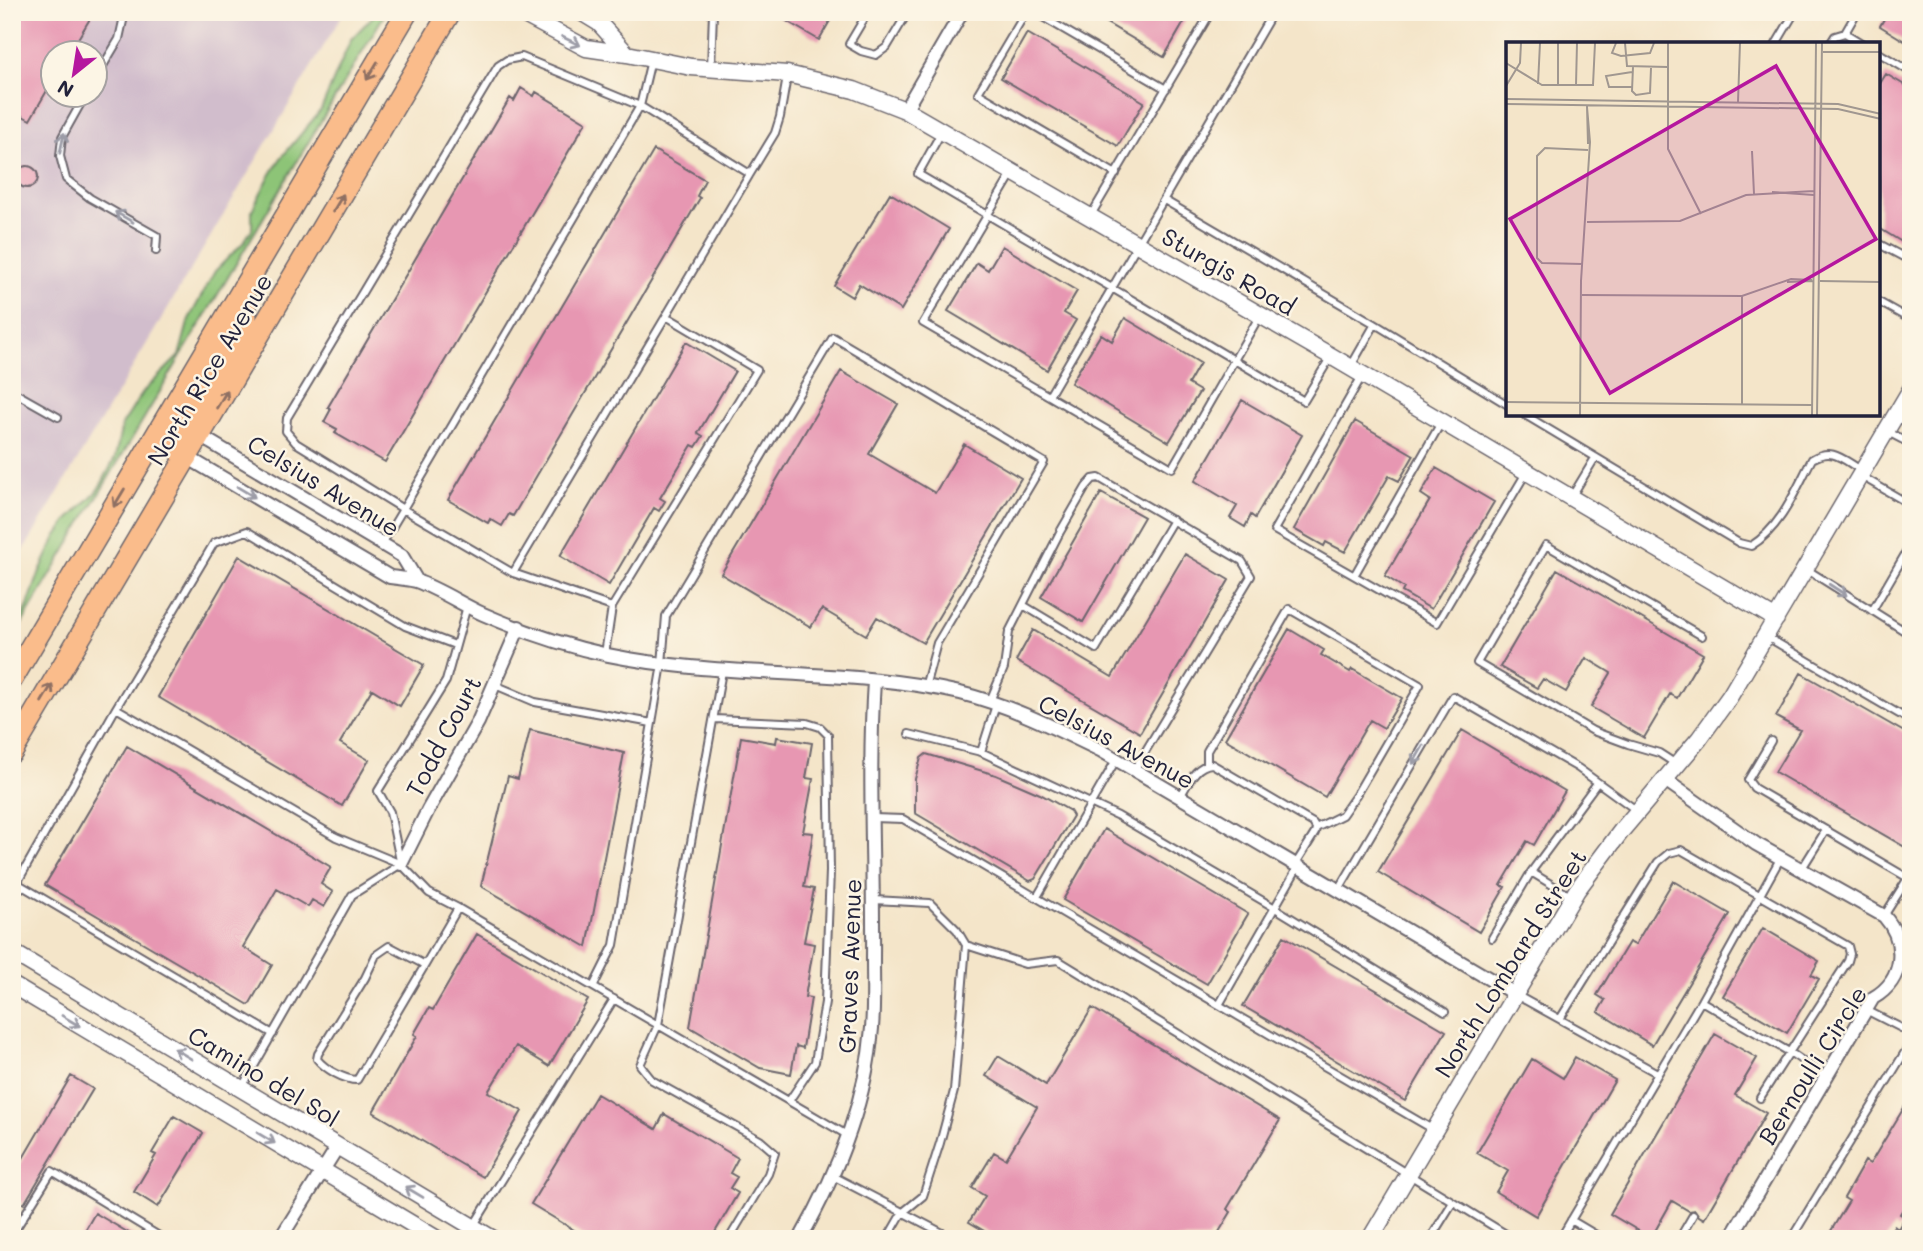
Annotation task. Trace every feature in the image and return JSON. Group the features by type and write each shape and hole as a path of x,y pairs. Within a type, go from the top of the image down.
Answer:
{"highway":[{"name":"North Rice Avenue","path":"12,679 407,12"},
{"name":"North Rice Avenue","path":"12,752 450,12"},
{"path":"187,457 179,450 177,437 246,317 243,288"}],"street":[{"name":"Sturgis Road","path":"519,12 586,48 711,69 787,74 854,90 905,110 1331,356 1776,619"},
{"path":"581,12 598,23 627,54"},
{"path":"905,110 962,12"},
{"name":"North Lombard Street","path":"1370,1239 1572,897 1730,696 1911,389"},
{"name":"Celsius Avenue","path":"200,436 402,556 417,582"},
{"name":"Celsius Avenue","path":"187,457 390,577 417,582 519,627 605,654 722,671 874,681 924,688 960,694 993,704 1058,729 1134,770 1515,994"},
{"name":"Todd Court","path":"401,864 478,722 519,627"},
{"name":"Graves Avenue","path":"800,1239 833,1176 849,1136 865,1078 873,1028 871,718 874,681"},
{"path":"1665,780 1780,859 1884,916"},
{"name":"Bernoulli Circle","path":"1730,1239 1873,998 1889,986 1896,974 1905,946 1884,916"},
{"name":"Camino del Sol","path":"12,953 493,1239"},
{"path":"12,985 437,1239"},
{"path":"280,1239 338,1146"}],"lane":[{"path":"108,57 119,39 125,12"},
{"path":"711,69 713,12"},
{"path":"868,12 849,44 876,55 887,47 908,12"},
{"path":"1026,12 978,93 1116,174"},
{"path":"1034,12 1166,89"},
{"path":"1090,217 1212,12"},
{"path":"1049,396 1273,12"},
{"path":"1777,42 1795,12"},
{"path":"1831,42 1835,36 1844,33 1857,12"},
{"path":"1844,33 1860,42"},
{"path":"1881,54 1911,72"},
{"path":"611,607 513,573 403,509 296,443 286,431 287,418 498,66 507,60 522,57 640,106 750,174"},
{"path":"382,544 640,106 651,60"},
{"path":"513,573 775,133 787,74"},
{"path":"78,108 62,137 60,156 66,179 90,198 157,236 156,250"},
{"path":"943,131 918,174 1304,401 1331,356"},
{"path":"1013,172 923,323 1172,468 1260,315"},
{"path":"1164,200 1506,404"},
{"path":"1881,245 1911,261"},
{"path":"1881,303 1911,320"},
{"path":"605,654 611,607 757,370 666,316"},
{"path":"1375,324 1356,371 1274,530 1437,623 1527,472"},
{"path":"593,987 614,945 662,664 666,616 833,337 1044,462 937,643 924,688"},
{"path":"12,391 58,417"},
{"path":"1527,416 1739,543 1751,546 1777,523 1812,458 1823,453 1833,453 1911,505"},
{"path":"1355,575 1442,421"},
{"path":"1886,431 1911,444"},
{"path":"1571,498 1595,457"},
{"path":"981,752 1004,668 1009,632 1060,531 1093,479 1099,478 1242,561 1251,576 1134,770"},
{"path":"1023,605 1096,649 1172,520"},
{"path":"273,1034 17,883 214,543 247,531 405,626 455,645"},
{"path":"1872,611 1911,544"},
{"path":"1678,765 1659,752 1593,731 1477,663 1546,545 1702,636"},
{"path":"1805,569 1911,635"},
{"path":"401,864 390,812 378,792 446,681 467,606"},
{"path":"1207,764 1207,751 1289,609 1420,685 1342,815 1316,828"},
{"path":"1766,636 1911,721"},
{"path":"722,671 658,1026 640,1065 652,1080 760,1140 775,1153 768,1174 732,1238"},
{"path":"495,685 535,702 652,723"},
{"path":"1338,891 1453,696 1578,768 1638,812"},
{"path":"116,708 336,837 401,864 429,893 849,1136"},
{"path":"714,719 807,723 820,727 828,735 830,871 825,1002 815,1062 789,1101"},
{"path":"909,734 981,752 1118,816 1445,1012"},
{"path":"1770,741 1748,780 1754,788 1910,877 1884,916"},
{"path":"1037,897 1116,760"},
{"path":"1180,797 1193,775 1207,764 1212,764 1313,822 1316,828 1275,908 1219,1005"},
{"path":"1492,938 1531,872 1597,783"},
{"path":"873,818 903,819 1434,1130"},
{"path":"1801,870 1826,830"},
{"path":"1560,1019 1658,862 1669,853 1681,850 1848,946 1848,961 1760,1098"},
{"path":"1560,1239 1701,1001 1780,859"},
{"path":"241,1089 352,895 401,864"},
{"path":"1531,872 1572,897"},
{"path":"874,900 930,904 957,930 966,945 954,1091 923,1196 902,1213 887,1239"},
{"path":"425,965 389,946 382,949 318,1054 317,1059 321,1064 349,1080 357,1080 425,965 458,908"},
{"path":"966,945 1024,964 1058,960 1514,1239"},
{"path":"1515,994 1657,1073"},
{"path":"473,1227 614,999"},
{"path":"1701,1001 1791,1053 1826,1077"},
{"path":"1866,1010 1911,1033"},
{"path":"1791,1239 1911,1042"},
{"path":"12,1235 52,1171 164,1239"},
{"path":"833,1176 954,1239"},
{"path":"1430,1239 1453,1202"},
{"path":"1679,1239 1693,1215"},
{"path":"1571,1220 1603,1239"},
{"path":"1906,1239 1911,1232"}],"path":[{"path":"476,12 482,16 485,12"}],"shaded area":[{"path":"12,12 344,12 12,570"}],"green space":[{"path":"377,12 386,12 12,640 12,631 27,608 56,537 102,483 115,458 122,425 144,391 179,356 189,319 215,271 244,242 252,229 252,210 268,179 281,158 321,110 351,39"}],"building":[{"path":"12,12 94,12 78,38 38,38 38,106 30,120 12,110"},
{"path":"771,12 835,12 819,40"},
{"path":"1088,12 1190,12 1164,57"},
{"path":"1888,12 1911,12 1911,45 1880,26"},
{"path":"1027,33 1144,102 1118,146 1001,78"},
{"path":"1886,74 1911,89 1911,235 1905,244 1881,229 1881,82"},
{"path":"521,88 534,96 536,92 586,122 385,462 335,433 337,429 324,422 331,409 328,407 510,98 514,101"},
{"path":"654,150 705,180 697,196 700,198 513,516 509,514 502,526 490,519 488,523 448,500"},
{"path":"27,166 35,169 38,177 35,185 27,188 19,185 16,177 19,169"},
{"path":"890,193 949,229 901,310 859,284 852,297 834,286"},
{"path":"1002,246 1077,291 1064,313 1076,320 1047,370 948,311 977,263 988,270"},
{"path":"1125,318 1200,363 1188,384 1200,391 1169,442 1071,383 1101,334 1112,341"},
{"path":"686,342 735,371 698,433 703,436 696,447 692,445 660,498 665,501 659,511 654,508 609,585 560,556"},
{"path":"841,371 898,404 869,454 935,493 964,444 1021,478 923,643 877,617 866,635 822,609 811,627 721,574"},
{"path":"1242,400 1302,435 1255,518 1251,515 1245,527 1230,518 1237,506 1195,481"},
{"path":"1355,421 1414,455 1399,481 1389,476 1345,552 1326,542 1324,546 1294,529"},
{"path":"1436,468 1494,502 1431,609 1402,592 1404,588 1385,576 1430,500 1421,494"},
{"path":"1101,493 1144,517 1083,622 1041,597"},
{"path":"1185,554 1229,580 1140,733 1016,661 1033,630 1112,677"},
{"path":"239,556 424,665 400,706 372,689 340,743 369,760 342,806 158,697"},
{"path":"1557,569 1703,654 1677,698 1670,694 1644,738 1591,707 1611,673 1586,658 1566,692 1543,679 1537,688 1500,667"},
{"path":"1289,629 1324,650 1321,655 1350,672 1352,669 1402,698 1384,728 1370,720 1325,797 1225,739"},
{"path":"1801,673 1911,736 1911,836 1905,847 1775,772 1800,730 1776,717"},
{"path":"530,730 624,753 587,947 481,886 508,776 518,779"},
{"path":"1462,730 1565,791 1534,845 1527,841 1501,885 1505,887 1479,932 1378,872"},
{"path":"741,737 776,743 777,737 812,743 806,778 813,779 803,832 813,833 804,887 814,889 804,942 814,944 805,997 811,998 803,1048 796,1046 791,1074 760,1068 690,1027"},
{"path":"127,746 331,867 321,884 333,892 324,907 312,900 308,907 277,889 243,947 272,965 249,1005 45,885"},
{"path":"926,754 996,775 1040,794 1070,811 1073,816 1035,879 1030,881 915,813 915,779 921,758"},
{"path":"1104,829 1248,914 1207,984 1063,900"},
{"path":"1673,881 1730,914 1652,1045 1598,1012 1605,1000 1597,995 1629,942 1635,945"},
{"path":"1763,928 1819,961 1811,975 1819,979 1787,1033 1723,996"},
{"path":"477,934 588,1000 549,1066 516,1046 488,1092 522,1111 483,1177 373,1112 417,1036 414,1034 429,1008 433,1010"},
{"path":"1284,936 1446,1031 1405,1101 1243,1006"},
{"path":"1092,1008 1280,1120 1227,1209 1231,1212 1216,1237 1211,1234 1208,1239 998,1239 969,1222 985,1196 972,1188 994,1152 1006,1159 1037,1107 986,1076 998,1056 1046,1085"},
{"path":"1715,1034 1757,1058 1735,1095 1766,1113 1704,1219 1695,1210 1689,1211 1672,1201 1651,1238 1610,1214"},
{"path":"1575,1057 1615,1080 1536,1216 1496,1192 1508,1171 1477,1153 1532,1059 1563,1078"},
{"path":"71,1076 93,1089 24,1204 12,1197 12,1177"},
{"path":"597,1094 656,1129 664,1114 738,1158 730,1173 737,1177 730,1188 738,1193 711,1239 589,1239 531,1204"},
{"path":"1911,1096 1911,1196 1900,1214 1905,1217 1898,1229 1894,1226 1886,1239 1826,1239 1849,1201 1844,1198 1865,1161 1870,1164"},
{"path":"174,1116 203,1133 158,1207 134,1192 156,1155 152,1153"},
{"path":"95,1213 139,1239 80,1239"}]}
